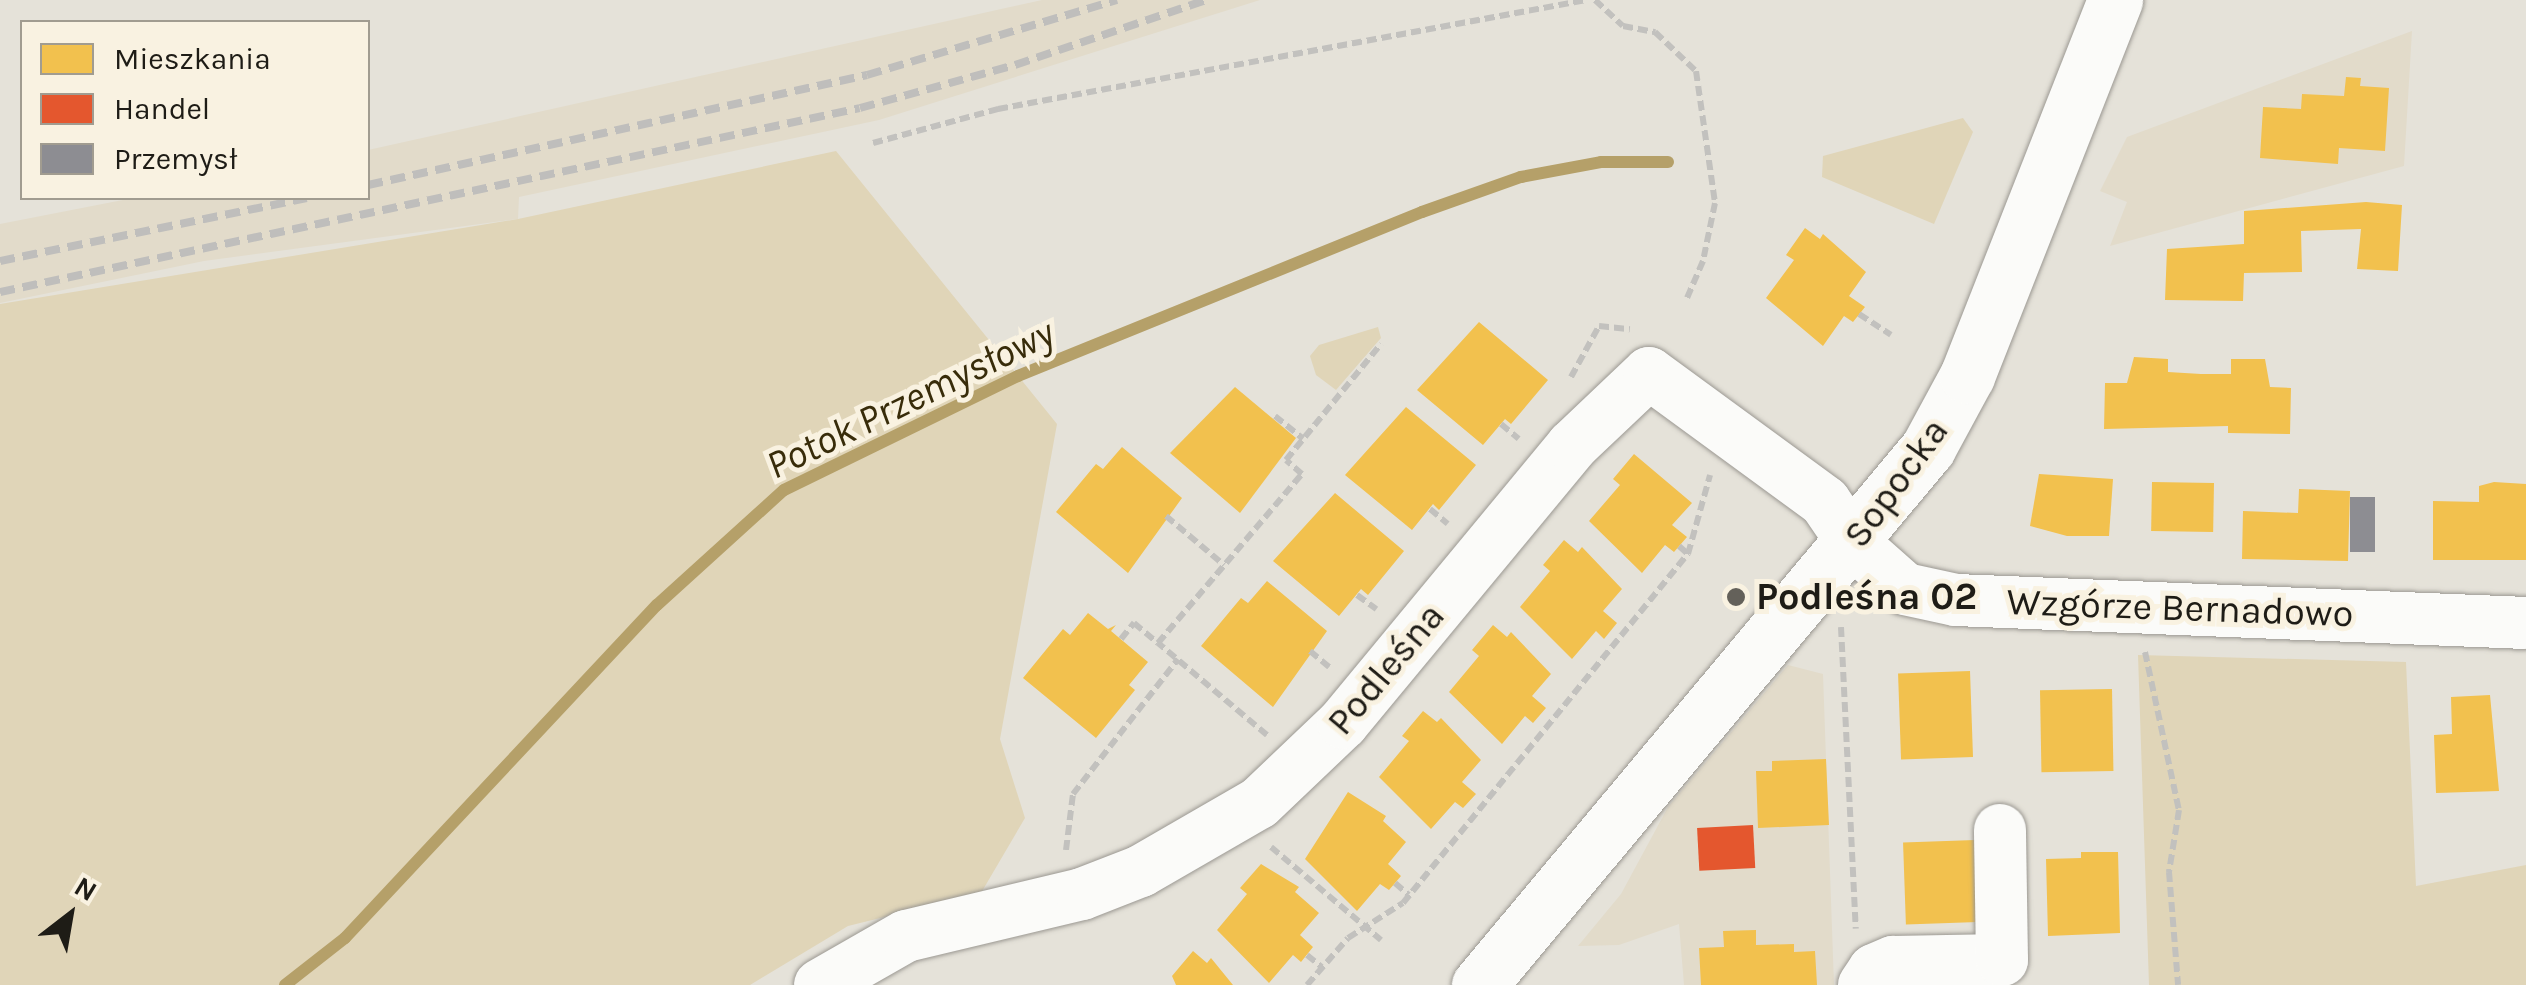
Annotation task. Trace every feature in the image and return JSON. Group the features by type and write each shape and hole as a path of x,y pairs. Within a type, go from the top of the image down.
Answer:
{"main road":[{"name":"Sopocka","path":"1479,985 1928,448 1967,376 2115,0"}],"street":[{"name":"Podleśna","path":"820,985 906,936 1068,896 1141,871 1236,817 1303,765 1572,446 1649,372 1824,502 1853,542"},
{"name":"Wzgórze Bernadowo","path":"1853,542 1905,589 1933,596 2526,623"},
{"path":"1860,962 1874,970 1893,962 2002,960 2000,830"}],"path":[{"path":"873,142 998,109 1586,0"},
{"path":"1595,0 1623,26 1655,32 1696,71 1715,203 1687,298"},
{"path":"1859,314 1891,335"},
{"path":"1158,643 1302,474 1283,458 1381,344"},
{"path":"1275,416 1303,438"},
{"path":"1501,424 1520,439"},
{"path":"1307,985 1364,926 1410,896 1688,554 1710,470 1728,476"},
{"path":"1430,509 1449,526"},
{"path":"1166,516 1224,565"},
{"path":"1679,546 1688,554"},
{"path":"1357,594 1378,611"},
{"path":"2134,605 2178,799 2169,872 2178,985"},
{"path":"1840,612 1860,962"},
{"path":"1121,639 1134,622 1303,765"},
{"path":"1608,633 1617,641"},
{"path":"1310,651 1330,668"},
{"path":"1068,896 1065,830 1072,794 1178,659"},
{"path":"1539,716 1549,725"},
{"path":"1469,801 1479,810"},
{"path":"1236,817 1380,940"},
{"path":"1394,883 1410,896"},
{"path":"1308,955 1322,967"}],"shaded area":[{"path":"1042,0 1260,0 879,120 519,197 518,219 204,261 0,303 0,224 123,200 370,200 370,150"},
{"path":"2412,31 2404,166 2110,246 2127,202 2100,191 2127,137"},
{"path":"1963,118 1973,132 1934,224 1822,177 1823,156"},
{"path":"836,151 1057,424 1000,739 1025,818 981,893 848,926 750,985 0,985 0,304 518,219"},
{"path":"1378,327 1381,338 1336,390 1316,375 1310,356 1319,345"},
{"path":"2138,655 2406,662 2416,886 2526,865 2526,985 2149,985"},
{"path":"1788,665 1823,674 1834,985 1684,985 1679,924 1619,945 1578,946 1621,894 1668,807"}],"building: Mieszkania":[{"path":"2346,77 2361,78 2360,86 2389,88 2385,151 2339,148 2338,164 2260,158 2263,107 2301,109 2302,94 2344,96"},
{"path":"2366,202 2402,205 2398,271 2357,269 2361,229 2301,231 2302,272 2244,273 2243,301 2165,300 2167,249 2244,244 2244,211"},
{"path":"1805,228 1820,239 1823,234 1866,272 1849,296 1865,307 1853,322 1844,316 1823,346 1766,298 1794,260 1786,255"},
{"path":"1479,322 1548,380 1511,424 1505,419 1483,445 1417,390"},
{"path":"2134,357 2168,359 2168,372 2201,374 2231,374 2231,359 2265,359 2270,387 2291,388 2290,434 2228,433 2228,426 2104,429 2105,383 2127,383"},
{"path":"1235,387 1296,438 1240,513 1170,453"},
{"path":"1406,407 1476,465 1439,510 1433,504 1412,530 1345,475"},
{"path":"1122,447 1182,498 1128,573 1056,512 1096,464 1103,469"},
{"path":"1634,454 1692,503 1672,525 1687,537 1674,552 1665,545 1642,573 1589,521 1620,485 1613,479"},
{"path":"2039,474 2113,479 2109,536 2067,536 2030,526"},
{"path":"2152,482 2214,483 2213,532 2151,531"},
{"path":"2494,482 2526,484 2526,560 2433,560 2433,501 2479,502 2479,486"},
{"path":"2299,489 2350,491 2348,561 2242,559 2243,511 2298,513"},
{"path":"1335,493 1404,551 1368,595 1361,589 1339,616 1273,561"},
{"path":"1564,540 1578,552 1582,547 1622,589 1603,611 1617,623 1604,639 1596,631 1572,659 1520,607 1550,571 1543,565"},
{"path":"1267,581 1327,631 1273,707 1201,646 1241,598 1248,603"},
{"path":"1088,613 1108,629 1116,625 1111,631 1148,662 1129,685 1135,690 1096,738 1023,678 1063,629 1070,635"},
{"path":"1493,625 1507,637 1511,632 1551,674 1532,696 1546,708 1533,723 1525,716 1502,744 1449,692 1479,656 1472,650"},
{"path":"1970,671 1973,757 1901,759 1898,674"},
{"path":"2112,689 2113,771 2041,772 2040,690"},
{"path":"2490,695 2499,791 2436,793 2434,735 2452,734 2451,697"},
{"path":"1423,711 1437,722 1441,718 1481,760 1462,782 1476,794 1463,808 1455,802 1431,829 1379,777 1409,741 1402,736"},
{"path":"1826,759 1829,825 1758,828 1756,771 1772,771 1772,761"},
{"path":"1348,792 1386,816 1383,821 1406,842 1388,864 1401,876 1389,890 1380,884 1357,911 1305,859"},
{"path":"1975,840 1978,922 1906,924 1903,843"},
{"path":"2081,852 2118,852 2120,933 2048,936 2046,859 2081,858"},
{"path":"1261,864 1299,887 1295,892 1319,913 1300,935 1313,947 1301,962 1293,955 1269,983 1217,930 1247,894 1240,888"},
{"path":"1756,930 1756,945 1794,944 1794,952 1815,951 1817,985 1701,985 1699,948 1724,947 1723,931"},
{"path":"1193,951 1207,963 1211,958 1233,985 1176,985 1172,976"}],"building: Handel":[{"path":"1753,825 1755,868 1699,871 1697,828"}],"building: Przemysł":[{"path":"2350,497 2375,497 2375,552 2350,552"}],"waterway":[{"name":"Potok Przemysłowy","path":"285,985 345,938 657,605 784,490 1018,376 1422,212 1521,177 1601,162 1668,162"}],"railway":[{"path":"370,185 867,75 1117,0"},
{"path":"0,292 860,108 1015,65 1206,0"},
{"path":"0,261 297,200"}],"place":[{"name":"Podleśna 02","path":"1736,597"}]}
